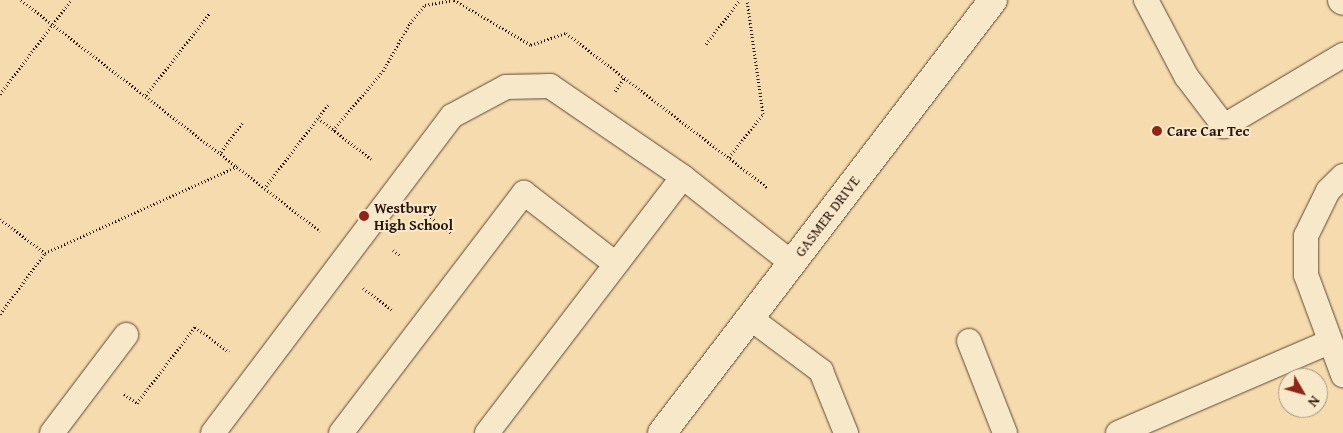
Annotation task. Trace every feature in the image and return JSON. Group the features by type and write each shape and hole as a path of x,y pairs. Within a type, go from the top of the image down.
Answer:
{"street":[{"name":"GASMER DRIVE","path":"662,433 993,0"}],"lane":[{"path":"1146,0 1186,76 1224,126 1343,55"},
{"path":"214,433 452,116 506,87 550,86 683,177 792,263"},
{"path":"1343,176 1328,191 1306,236 1306,275 1329,342 1343,375"},
{"path":"487,433 683,177"},
{"path":"341,433 524,193 616,264"},
{"path":"750,318 821,371 846,433"},
{"path":"52,433 126,335"},
{"path":"970,341 1005,433"},
{"path":"1118,433 1329,342"}],"path":[{"path":"21,0 266,186 320,231"},
{"path":"0,94 71,0"},
{"path":"706,44 740,0"},
{"path":"729,157 763,114 747,0"},
{"path":"146,95 209,14"},
{"path":"266,186 328,105"},
{"path":"318,118 371,159"},
{"path":"221,152 243,122"},
{"path":"0,314 45,253 238,166"},
{"path":"430,217 459,240"},
{"path":"0,219 45,253"},
{"path":"372,294 401,317"},
{"path":"96,374 137,403 195,327 229,352"}],"place":[{"name":"Care Car Tec","path":"1157,131"},
{"name":"Westbury High School","path":"364,216"}]}
